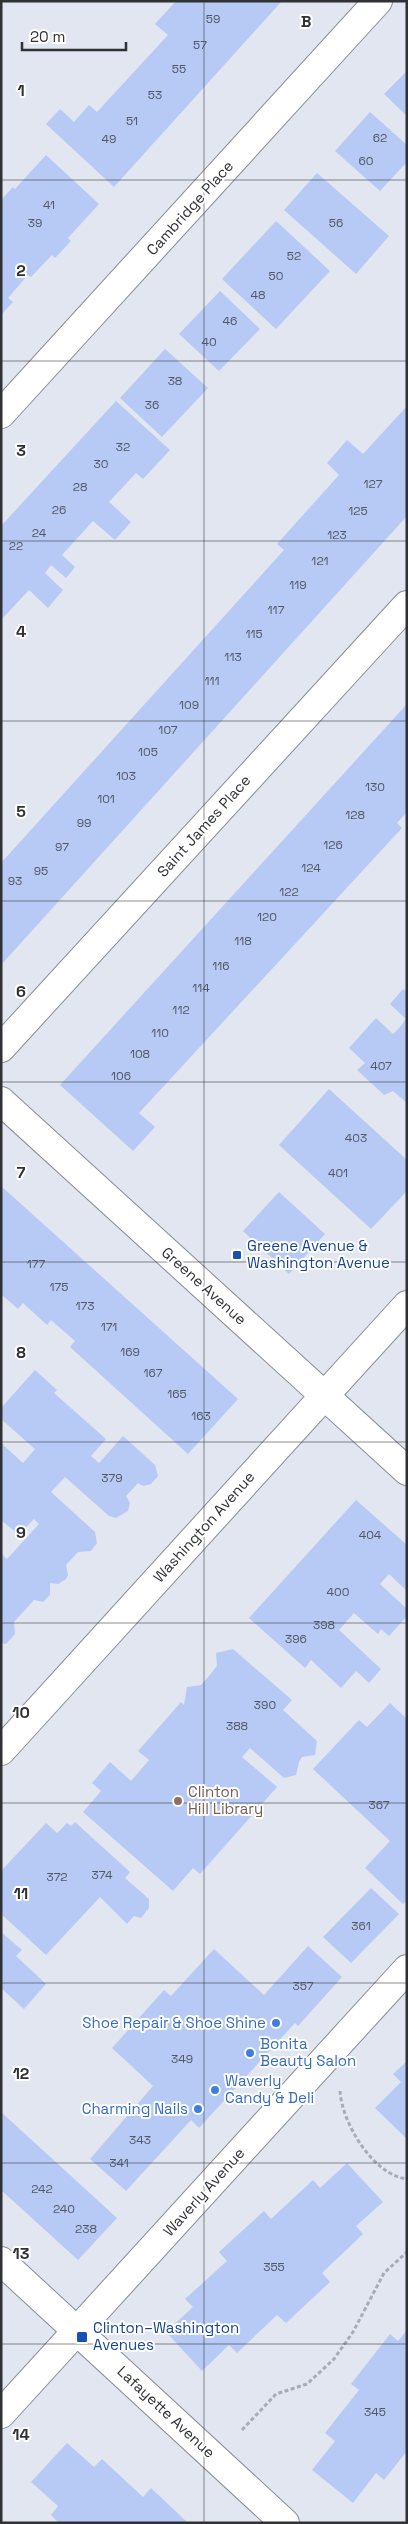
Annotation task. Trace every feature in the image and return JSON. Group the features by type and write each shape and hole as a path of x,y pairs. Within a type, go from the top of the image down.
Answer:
{"street":[{"name":"Cambridge Place","path":"1,414 378,1"},
{"name":"Saint James Place","path":"1,1048 407,605"},
{"name":"Greene Avenue","path":"1,1101 407,1471"},
{"name":"Washington Avenue","path":"1,1751 407,1305"},
{"name":"Waverly Avenue","path":"1,2414 407,1970"},
{"name":"Lafayette Avenue","path":"1,2261 285,2523"}],"path":[{"path":"340,2083 344,2110 353,2133 380,2167 407,2179"},
{"path":"242,2430 276,2394 307,2384 334,2359 353,2332 384,2273 407,2252"}],"building":[{"path":"176,1 282,1 114,187 46,124 60,109 74,122 89,105 97,112 168,35 155,24"},
{"path":"407,71 407,116 384,94"},
{"path":"370,112 407,145 407,162 380,191 335,151"},
{"path":"46,155 99,204 68,238 71,241 55,258 52,255 31,277 28,275 8,298 13,302 1,315 1,200 13,187 15,189"},
{"path":"317,173 389,236 356,274 284,210"},
{"path":"276,221 330,271 276,329 222,279"},
{"path":"220,291 260,329 219,371 179,334"},
{"path":"165,349 208,388 162,437 120,398"},
{"path":"116,401 170,450 143,479 136,473 109,502 131,522 115,540 93,521 62,555 75,567 66,578 51,565 45,573 63,590 48,608 29,590 1,620 1,526"},
{"path":"407,406 407,516 1,965 1,863 284,550 277,544 339,475 327,463 347,440 363,454"},
{"path":"407,704 407,812 397,823 402,828 139,1113 155,1127 133,1151 60,1085"},
{"path":"403,989 407,992 407,1103 393,1091 384,1095 357,1070 365,1063 349,1048 376,1018 393,1034 400,1027 406,1019 390,1004"},
{"path":"329,1089 407,1160 407,1191 371,1229 279,1145"},
{"path":"1,1186 238,1399 188,1454 70,1347 75,1341 51,1320 47,1325 23,1303 18,1309 1,1294"},
{"path":"279,1192 325,1234 289,1274 243,1231"},
{"path":"35,1370 57,1390 54,1393 106,1439 91,1456 99,1463 123,1436 155,1465 158,1476 151,1484 143,1486 138,1483 126,1496 130,1503 128,1511 116,1518 109,1516 65,1477 51,1492 95,1532 97,1543 91,1551 78,1552 66,1565 68,1575 66,1579 58,1584 50,1583 50,1595 43,1602 34,1600 14,1622 15,1634 6,1644 1,1643 1,1553 7,1559 39,1524 34,1519 19,1535 1,1520 1,1443 23,1463 35,1449 1,1419 1,1408"},
{"path":"356,1500 407,1545 407,1591 389,1574 380,1584 407,1609 407,1616 389,1636 381,1629 378,1634 354,1613 339,1630 381,1669 369,1683 356,1671 341,1688 311,1660 305,1668 249,1618"},
{"name":"Clinton Hill Library","path":"233,1649 292,1700 283,1710 317,1741 315,1755 302,1757 296,1775 284,1778 250,1748 242,1757 277,1787 200,1874 193,1868 173,1891 83,1812 101,1791 92,1783 110,1762 131,1781 149,1760 138,1751 181,1702 184,1705 187,1687 201,1685 209,1676 217,1666 216,1653"},
{"path":"390,1703 407,1719 407,1900 403,1904 365,1868 390,1841 313,1769 359,1720 367,1727"},
{"path":"75,1822 130,1872 125,1878 149,1899 149,1908 141,1918 134,1916 127,1924 100,1897 46,1955 1,1914 1,1871 46,1823 57,1833 67,1823 71,1826"},
{"path":"371,1888 399,1914 351,1963 323,1937"},
{"path":"1,1932 22,1950 16,1956 46,1984 24,2009 1,1988"},
{"path":"308,1946 342,1977 298,2026 295,2023 199,2128 191,2120 126,2191 90,2159 153,2086 112,2048 164,1990 171,1996 214,1949 264,1995"},
{"path":"407,2061 407,2139 375,2108 401,2082 393,2074"},
{"path":"1,2112 117,2218 78,2260 1,2190"},
{"path":"347,2163 383,2202 356,2226 363,2234 322,2273 330,2282 286,2323 277,2315 237,2353 229,2345 202,2371 166,2332 193,2307 185,2299 227,2261 219,2252 264,2211 271,2219 313,2180 320,2188"},
{"path":"407,2330 407,2451 384,2480 376,2473 353,2503 312,2470 335,2441 325,2433 359,2390 351,2384 390,2334 398,2341"},
{"path":"67,2443 94,2467 102,2459 143,2497 151,2488 188,2523 59,2523 51,2515 58,2506 31,2482"}],"place":[{"name":"Greene Avenue & Washington Avenue","path":"237,1255"},
{"name":"Clinton Hill Library","path":"178,1801"},
{"name":"Shoe Repair & Shoe Shine","path":"276,2023"},
{"name":"Bonita Beauty Salon","path":"250,2053"},
{"name":"Waverly Candy & Deli","path":"215,2090"},
{"name":"Charming Nails","path":"198,2109"},
{"name":"Clinton–Washington Avenues","path":"82,2337"}]}
